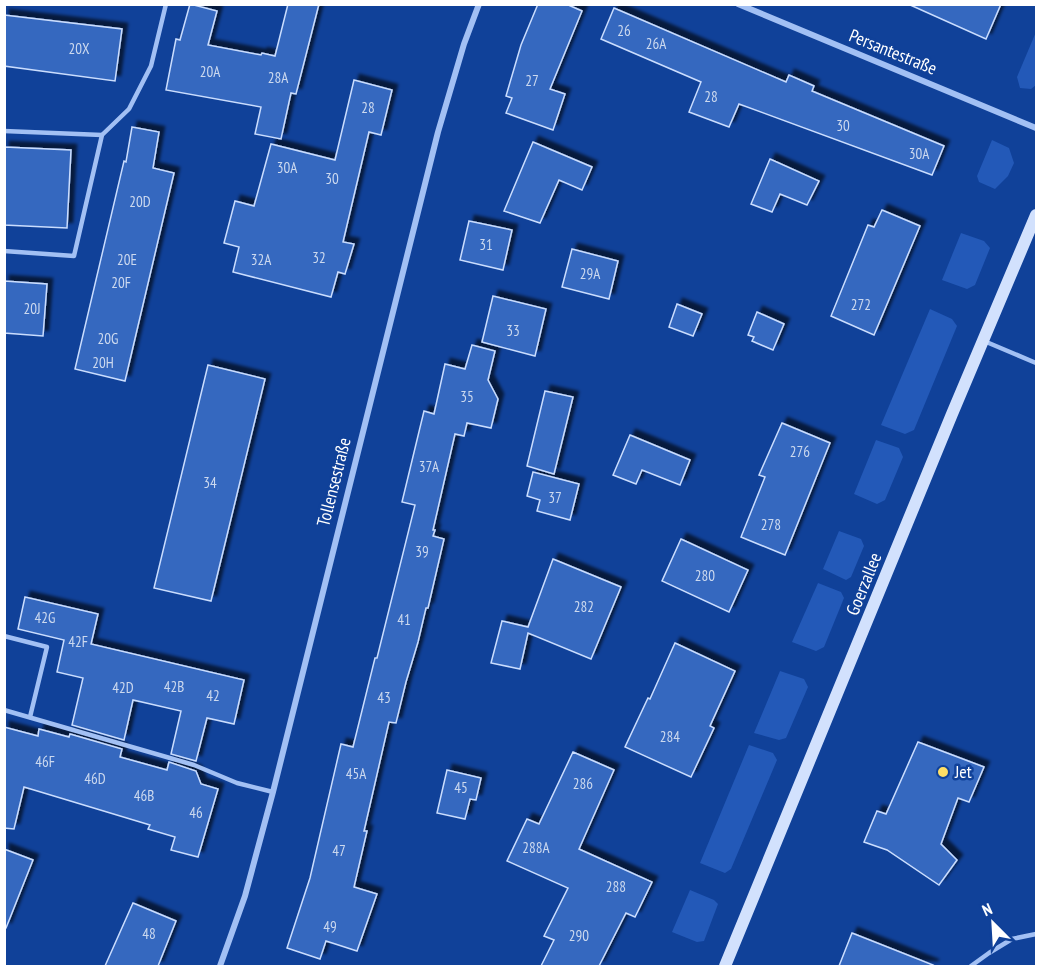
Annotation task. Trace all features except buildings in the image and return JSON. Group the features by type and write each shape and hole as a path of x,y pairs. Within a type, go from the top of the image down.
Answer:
{"main road":[{"name":"Goerzallee","path":"725,966 1036,215"}],"street":[{"name":"Tollensestraße","path":"220,966 244,896 273,792 428,171 464,44 479,4"},
{"name":"Persantestraße","path":"738,4 1036,128"}],"lane":[{"path":"4,251 74,256 102,135 129,109 146,77 151,66 166,4"},
{"path":"4,131 102,135"},
{"path":"984,341 1036,363"},
{"path":"4,636 47,647 30,717"},
{"path":"4,710 194,765 237,783 273,792"},
{"path":"971,966 1012,939 1036,934"}],"shaded area":[{"path":"1036,32 1036,85 1031,89 1020,88 1017,77"},
{"path":"992,140 1009,148 1014,163 1008,176 995,189 979,182 977,176"},
{"path":"961,233 984,241 990,248 975,285 967,289 942,280"},
{"path":"930,309 952,319 957,326 914,430 905,434 881,425"},
{"path":"876,440 899,448 903,457 885,500 877,504 854,494"},
{"path":"839,531 861,539 864,546 851,577 846,580 823,569"},
{"path":"818,583 841,592 844,598 824,647 816,651 792,642"},
{"path":"780,671 804,679 808,687 786,738 779,740 754,733"},
{"path":"749,745 773,753 777,760 731,869 725,873 700,863"},
{"path":"690,890 718,904 704,941 697,942 672,932"}],"place":[{"name":"Jet","path":"943,772"}]}
